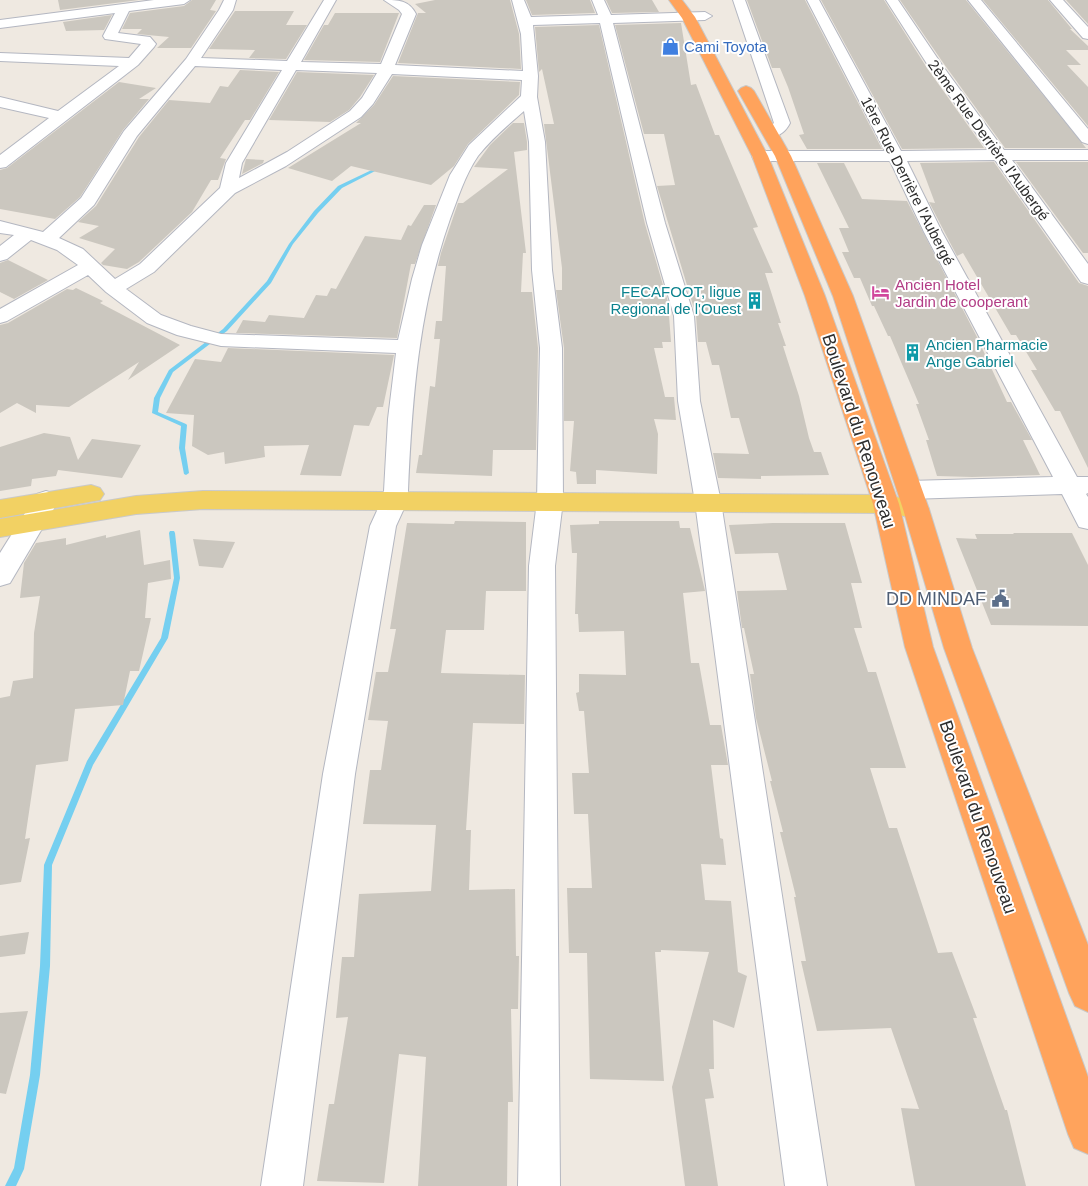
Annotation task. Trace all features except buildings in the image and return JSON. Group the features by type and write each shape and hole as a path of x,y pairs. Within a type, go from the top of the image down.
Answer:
{"highway":[{"name":"Boulevard du Renouveau","path":"690,8 771,148 848,312 913,499 958,648 1088,993"},
{"name":"Boulevard du Renouveau","path":"771,148 820,311 883,497 919,647 1088,1134"},
{"path":"820,311 848,312"},
{"path":"941,710 981,710"}],"main road":[{"path":"0,509 40,511 203,500 395,496 550,495 883,497 913,499"},
{"path":"0,528 40,511"}],"street":[{"path":"0,24 184,0"},
{"path":"0,255 38,236 62,227 88,201 130,134 191,62 226,10 230,0"},
{"path":"229,190 234,163 293,66 330,0"},
{"path":"113,288 147,268 229,190 259,176 282,162 358,111 367,102 388,69 409,14 408,10 403,6 390,0"},
{"path":"518,0 524,11 531,76 529,97 537,142 542,270 551,348 550,495 542,566 539,1186"},
{"path":"739,0 782,123 771,148 895,154 1088,155"},
{"name":"1ère Rue Derrière l'Aubergé","path":"812,0 895,154 933,232 1082,499"},
{"name":"2ème Rue Derrière l'Aubergé","path":"892,0 936,67 1088,278"},
{"path":"974,0 1088,139"},
{"path":"1056,0 1088,35"},
{"path":"0,163 133,62 149,44 145,40 110,36 124,8"},
{"path":"525,21 601,10 690,8"},
{"path":"601,10 656,223 684,316 689,401 706,497 806,1186"},
{"path":"0,57 133,62"},
{"path":"191,62 531,76"},
{"path":"282,1186 338,774 383,526 395,496 400,407 406,347 432,240 457,180 470,155 529,97"},
{"path":"0,102 62,117"},
{"path":"0,227 38,236 76,253 113,288 154,319 169,326 212,338 406,347"},
{"path":"0,317 90,266"},
{"path":"913,499 1082,499"},
{"path":"0,576 40,511"}],"waterway":[{"path":"186,473 182,448 184,425 155,413 157,398 171,371 225,330 269,282 291,244 316,212 340,187 381,167"},
{"path":"10,1186 19,1169 35,1075 45,966 48,865 90,763 164,638 177,578 172,533"}],"place":[{"name":"Cami Toyota","path":"670,46"},
{"name":"Ancien Hotel Jardin de cooperant","path":"881,293"},
{"name":"FECAFOOT, ligue Regional de l'Ouest","path":"755,300"},
{"name":"Ancien Pharmacie Ange Gabriel","path":"912,353"},
{"name":"DD MINDAF","path":"1000,599"}]}
